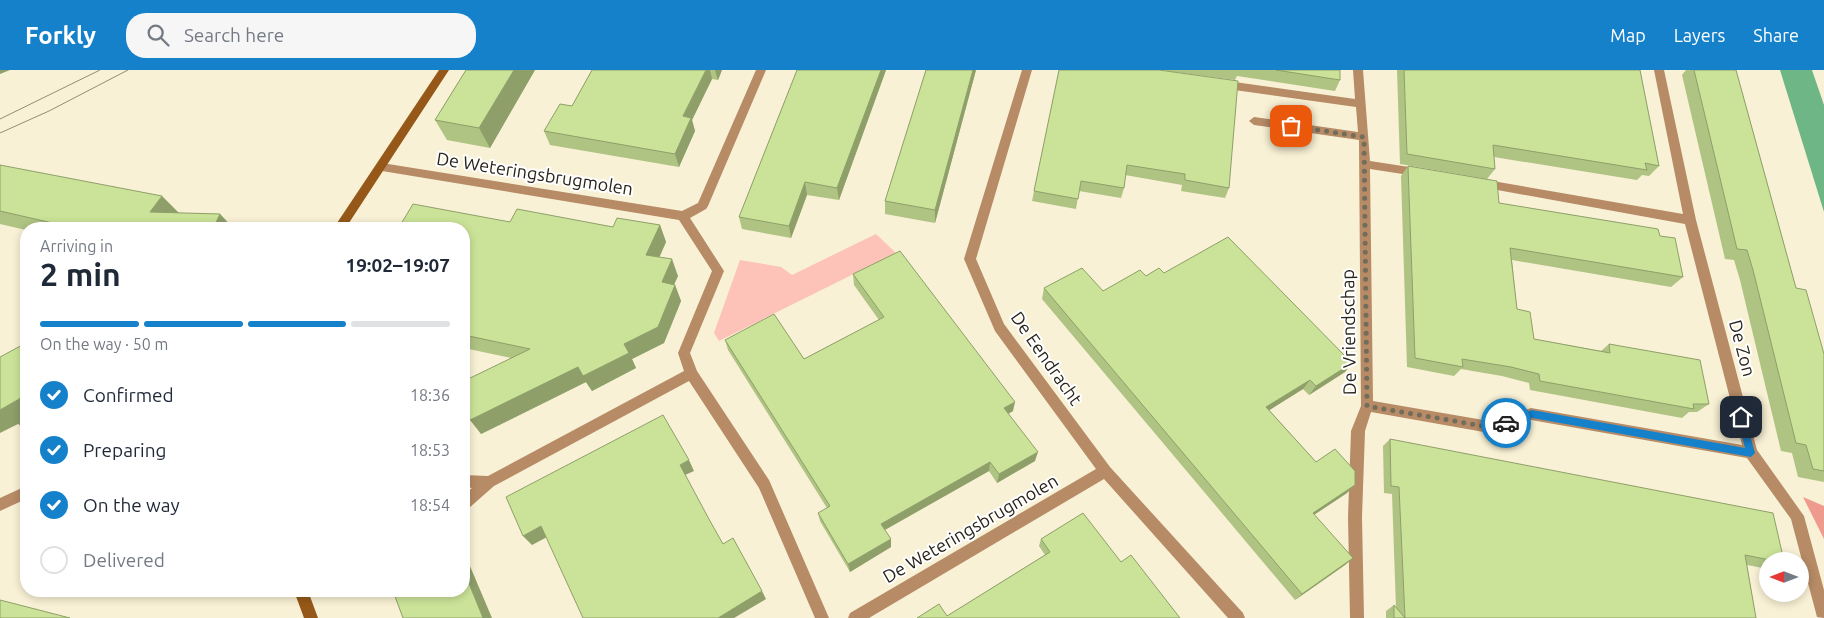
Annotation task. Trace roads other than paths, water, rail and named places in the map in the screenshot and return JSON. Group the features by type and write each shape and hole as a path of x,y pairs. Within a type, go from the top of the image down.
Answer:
{"street":[{"path":"344,222 382,167 444,70"},
{"path":"761,70 702,206 683,216 718,272 684,353 691,373 764,484 822,618"},
{"name":"De Eendracht","path":"1027,70 970,259 999,327 1105,471 1238,618"},
{"name":"De Vriendschap","path":"1358,70 1364,137 1367,406 1495,428 1532,414 1751,453"},
{"name":"De Zon","path":"1659,70 1690,220 1751,453 1797,516 1824,617"},
{"path":"1208,83 1361,104"},
{"path":"1254,122 1364,137"},
{"path":"1364,164 1432,175"},
{"name":"De Weteringsbrugmolen","path":"382,167 683,216"},
{"path":"1467,181 1690,220"},
{"path":"470,498 489,482 691,373"},
{"path":"1357,618 1355,517 1358,431 1367,406"},
{"name":"De Weteringsbrugmolen","path":"855,618 1105,471"},
{"path":"470,481 489,482"},
{"path":"0,504 20,495"},
{"path":"303,597 311,618"}],"tram line":[{"path":"0,119 100,70"},
{"path":"0,133 49,111 128,70"}]}
